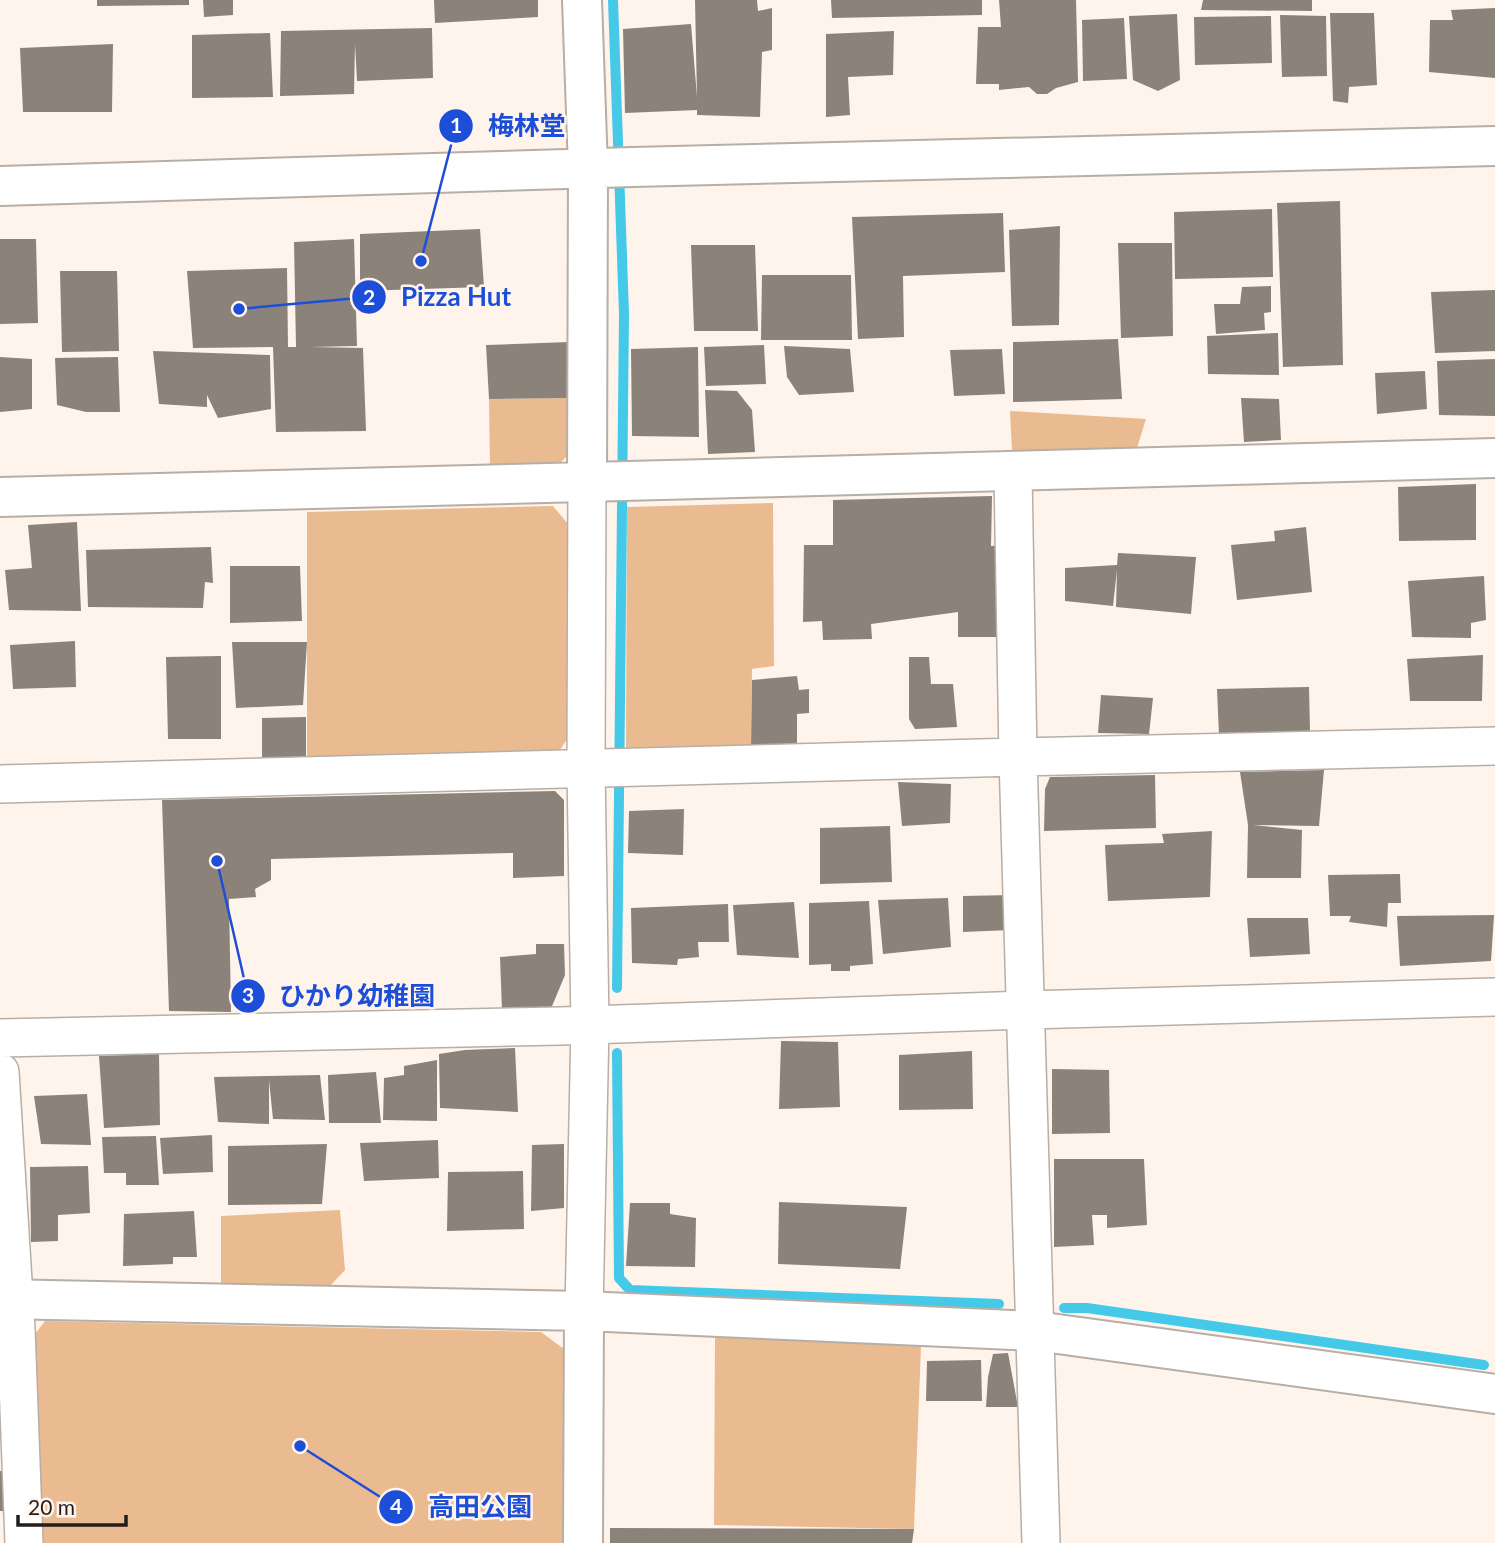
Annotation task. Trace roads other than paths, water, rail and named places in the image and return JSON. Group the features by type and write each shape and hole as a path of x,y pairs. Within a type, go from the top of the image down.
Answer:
{"street":[{"path":"582,0 588,169 586,768 590,1025 584,1311 583,1543"},
{"path":"0,186 1495,146"},
{"path":"0,498 587,480 1013,473 1495,458"},
{"path":"1013,473 1018,757 1041,1543"},
{"path":"0,785 1495,746"},
{"path":"0,1038 590,1025 1495,997"},
{"path":"0,1072 7,1299 24,1543"},
{"path":"7,1299 584,1311 1036,1331 1495,1394"}],"waterway":[{"path":"613,0 624,314 617,988"},
{"path":"617,1053 619,1278 630,1290 999,1304"},
{"path":"1064,1308 1087,1308 1484,1365"}],"place":[{"name":"梅林堂","path":"421,261"},
{"name":"Pizza Hut","path":"239,309"},
{"name":"ひかり幼稚園","path":"217,861"},
{"name":"高田公園","path":"300,1446"}]}
